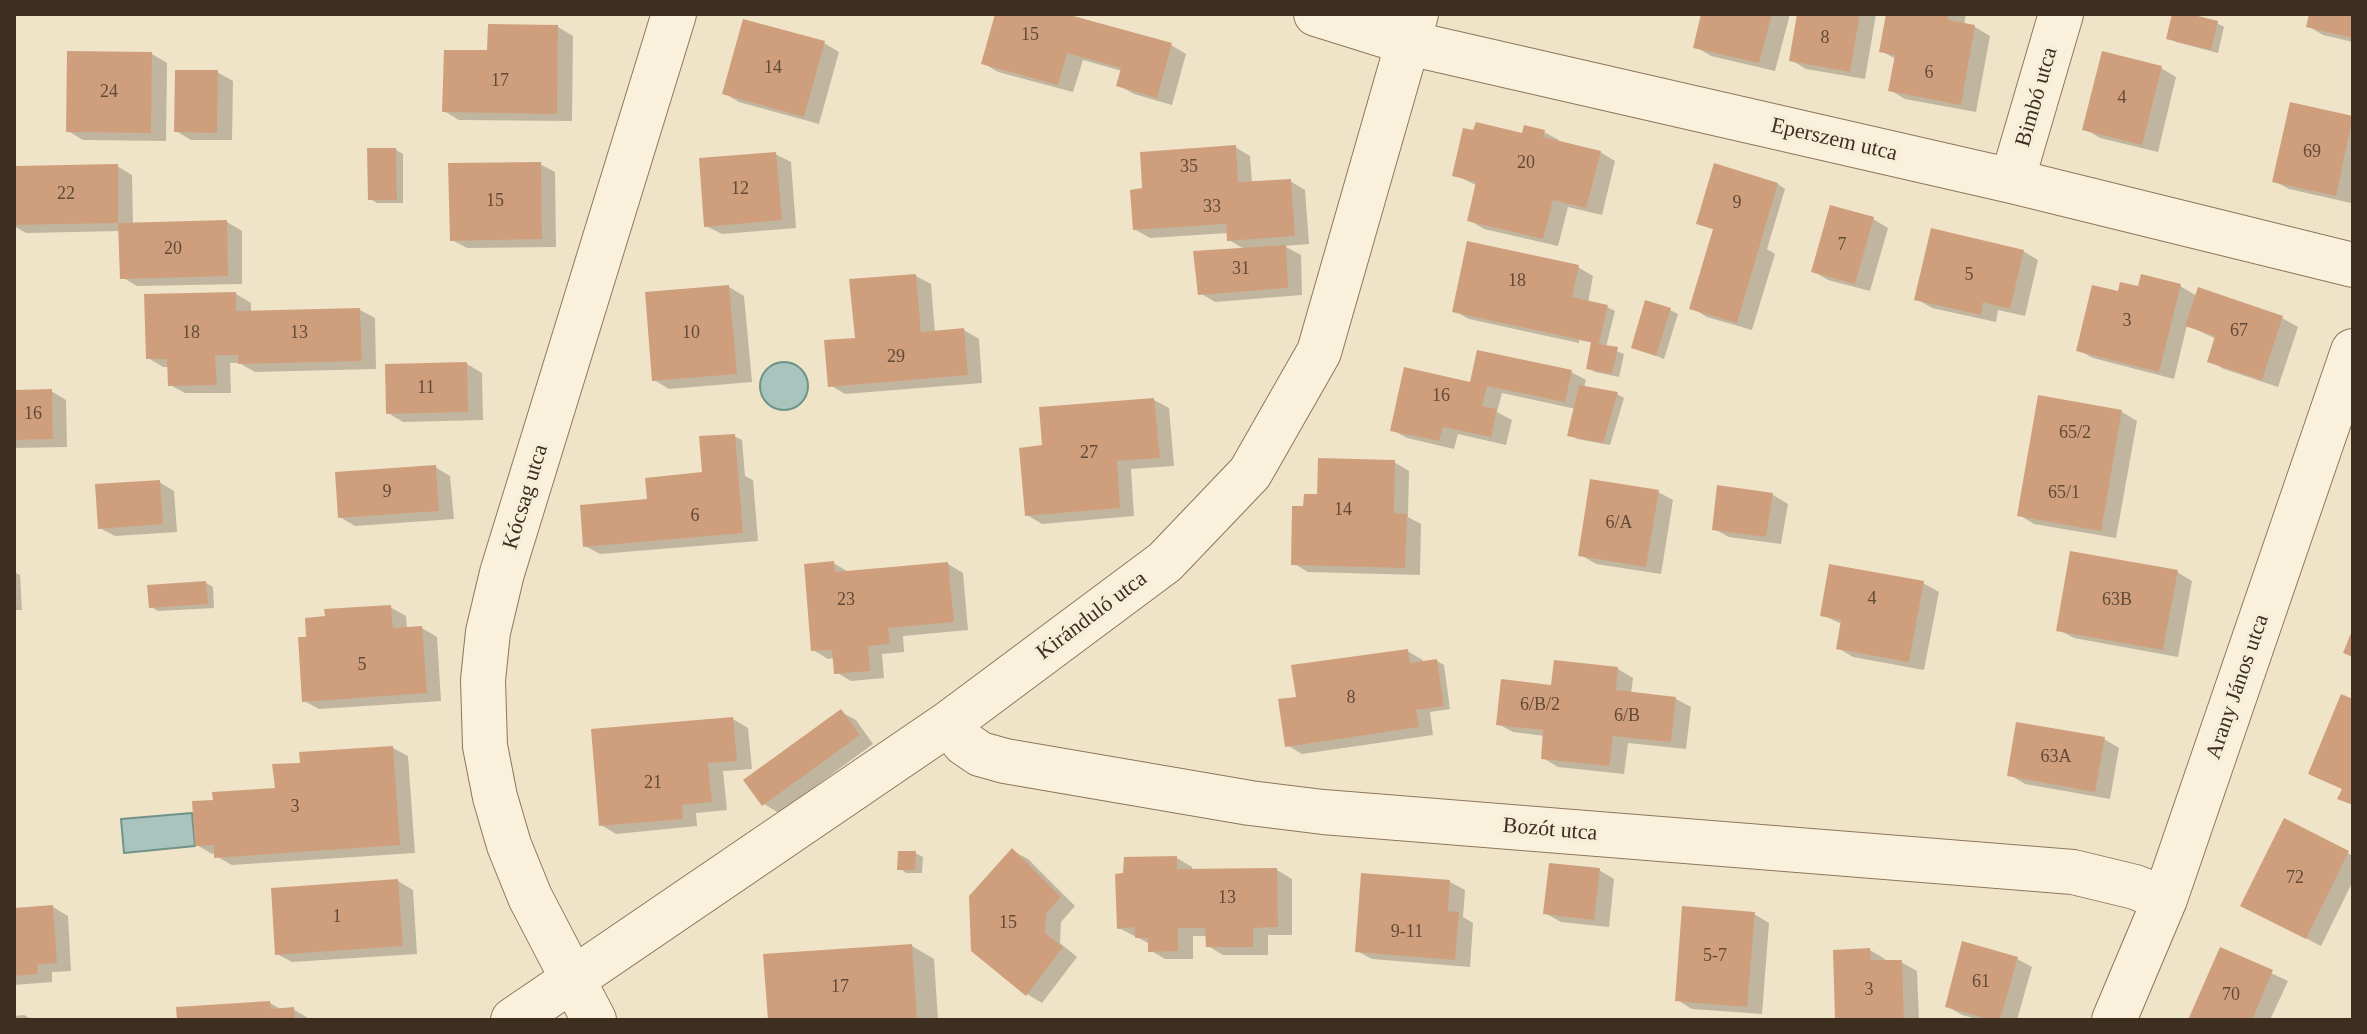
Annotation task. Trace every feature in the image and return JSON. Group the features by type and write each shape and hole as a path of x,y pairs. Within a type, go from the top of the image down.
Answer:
{"street":[{"name":"Kócsag utca","path":"594,1020 530,897 509,845 485,746 483,680 488,632 502,573 674,14"},
{"name":"Eperszem utca","path":"1316,14 1413,28 2353,265"},
{"name":"Bimbó utca","path":"2012,181 2061,14"},
{"name":"Kiránduló utca","path":"513,1020 949,723 1165,562 1250,473 1319,352 1413,28"},
{"name":"Arany János utca","path":"2114,1020 2165,899 2353,351"},
{"name":"Bozót utca","path":"949,723 964,743 980,754 1005,761 1250,803 1338,813 2073,872 2135,887 2165,899"}],"water":[{"path":"784,362 793,363 801,369 807,377 807,395 801,403 793,409 784,410 775,409 767,403 761,395 760,386 761,377 767,369 775,363"},
{"path":"192,813 195,846 124,853 121,819"}],"building":[{"path":"995,14 1066,14 1172,43 1157,98 1116,86 1121,68 1067,53 1058,85 981,64"},
{"path":"1701,14 1772,14 1759,63 1693,48"},
{"path":"1797,14 1860,14 1850,72 1789,61"},
{"path":"1886,14 1949,14 1948,20 1975,25 1961,105 1888,91 1895,55 1879,52"},
{"path":"2172,14 2190,14 2218,21 2211,50 2166,39"},
{"path":"2309,14 2353,14 2353,38 2306,27"},
{"path":"743,19 825,41 804,117 722,94"},
{"path":"488,24 558,25 557,114 442,112 444,50 487,50"},
{"path":"67,51 152,52 151,133 66,132"},
{"path":"2102,51 2162,66 2142,145 2082,130"},
{"path":"175,70 218,70 217,133 174,132"},
{"path":"2290,102 2353,116 2336,196 2272,182"},
{"path":"1476,122 1522,133 1524,125 1545,130 1543,137 1601,151 1586,208 1553,200 1543,239 1467,221 1476,182 1452,176 1463,128 1473,130"},
{"path":"1236,145 1238,182 1291,179 1295,236 1227,241 1226,224 1133,230 1130,190 1142,188 1140,152"},
{"path":"367,148 396,148 397,200 368,200"},
{"path":"776,152 782,220 704,227 699,158"},
{"path":"541,162 542,239 450,241 448,163"},
{"path":"1714,163 1778,183 1737,323 1689,309 1713,229 1696,224"},
{"path":"118,164 118,223 14,225 14,166"},
{"path":"1830,205 1874,217 1855,284 1811,272"},
{"path":"227,220 228,276 120,279 118,223"},
{"path":"1931,228 2024,250 2010,309 1983,302 1981,315 1914,300"},
{"path":"1467,241 1579,265 1572,297 1608,305 1599,344 1618,347 1612,374 1586,369 1591,342 1452,312"},
{"path":"1286,245 1288,288 1198,295 1193,251"},
{"path":"916,274 921,332 964,328 968,375 828,387 824,340 855,338 849,279"},
{"path":"2141,274 2181,284 2159,372 2076,351 2092,285 2118,291 2120,282 2138,286"},
{"path":"729,285 737,374 652,381 645,292"},
{"path":"2198,287 2283,316 2262,380 2207,362 2215,336 2185,326"},
{"path":"236,292 236,311 360,308 362,361 238,364 238,355 215,355 217,385 168,386 167,359 146,359 144,294"},
{"path":"1645,300 1671,308 1656,356 1631,348"},
{"path":"1477,350 1572,370 1565,402 1487,386 1482,406 1497,409 1491,437 1443,427 1439,441 1390,431 1404,367 1470,382"},
{"path":"467,362 468,412 386,414 385,364"},
{"path":"1579,385 1618,392 1603,443 1567,436"},
{"path":"52,389 53,439 14,440 14,390"},
{"path":"2038,395 2122,410 2101,531 2017,516"},
{"path":"1154,398 1160,458 1117,461 1120,508 1025,516 1019,448 1042,445 1039,407"},
{"path":"735,434 743,533 583,547 580,505 647,499 645,478 702,472 699,436"},
{"path":"1318,458 1395,460 1394,513 1407,514 1405,568 1291,565 1292,506 1303,506 1304,494 1317,494"},
{"path":"436,465 439,511 338,518 335,472"},
{"path":"1590,479 1659,490 1646,567 1578,556"},
{"path":"160,480 163,524 98,529 95,484"},
{"path":"1717,485 1773,493 1766,537 1712,530"},
{"path":"2070,551 2178,570 2163,650 2056,631"},
{"path":"834,561 835,572 948,562 954,622 888,628 890,644 868,646 870,671 834,674 832,650 811,651 804,564"},
{"path":"1829,564 1924,581 1909,662 1836,649 1841,620 1820,616"},
{"path":"206,581 208,604 149,608 147,585"},
{"path":"391,605 393,628 422,626 427,693 302,702 298,637 306,637 305,618 325,616 324,609"},
{"path":"2353,628 2353,657 2343,653"},
{"path":"1408,649 1410,663 1437,659 1444,706 1416,710 1419,727 1285,747 1278,699 1296,697 1291,665"},
{"path":"1554,660 1618,667 1616,690 1676,697 1671,742 1613,736 1609,766 1541,759 1543,730 1496,725 1501,679 1551,685"},
{"path":"2341,694 2353,699 2353,805 2337,799 2342,789 2308,774"},
{"path":"841,709 860,735 762,806 743,780"},
{"path":"733,717 737,761 708,763 712,802 682,805 683,819 599,826 591,729"},
{"path":"2016,722 2105,737 2095,792 2007,776"},
{"path":"393,746 400,845 214,858 214,845 195,846 192,801 213,800 212,792 275,788 272,764 300,763 299,752"},
{"path":"2284,818 2349,851 2306,939 2240,906"},
{"path":"1012,848 1061,897 1046,914 1045,933 1063,947 1026,996 971,951 969,896"},
{"path":"898,851 916,851 915,870 897,870"},
{"path":"1177,856 1177,869 1277,868 1278,927 1253,928 1253,947 1206,947 1205,928 1178,928 1178,951 1148,952 1148,938 1135,938 1135,927 1117,929 1115,874 1123,873 1124,857"},
{"path":"1549,863 1600,868 1594,920 1543,914"},
{"path":"1361,873 1450,880 1448,911 1459,912 1455,960 1355,952"},
{"path":"398,879 403,946 275,955 271,888"},
{"path":"53,905 57,963 37,965 38,974 14,976 14,908"},
{"path":"1682,906 1755,912 1747,1007 1675,1001"},
{"path":"1962,941 2018,957 2000,1020 1945,1007"},
{"path":"912,944 917,1019 768,1020 763,954"},
{"path":"2220,947 2273,970 2252,1020 2188,1020"},
{"path":"1870,948 1871,960 1902,960 1904,1020 1835,1020 1833,950"},
{"path":"270,1001 271,1009 294,1007 295,1020 177,1020 176,1007"}]}
